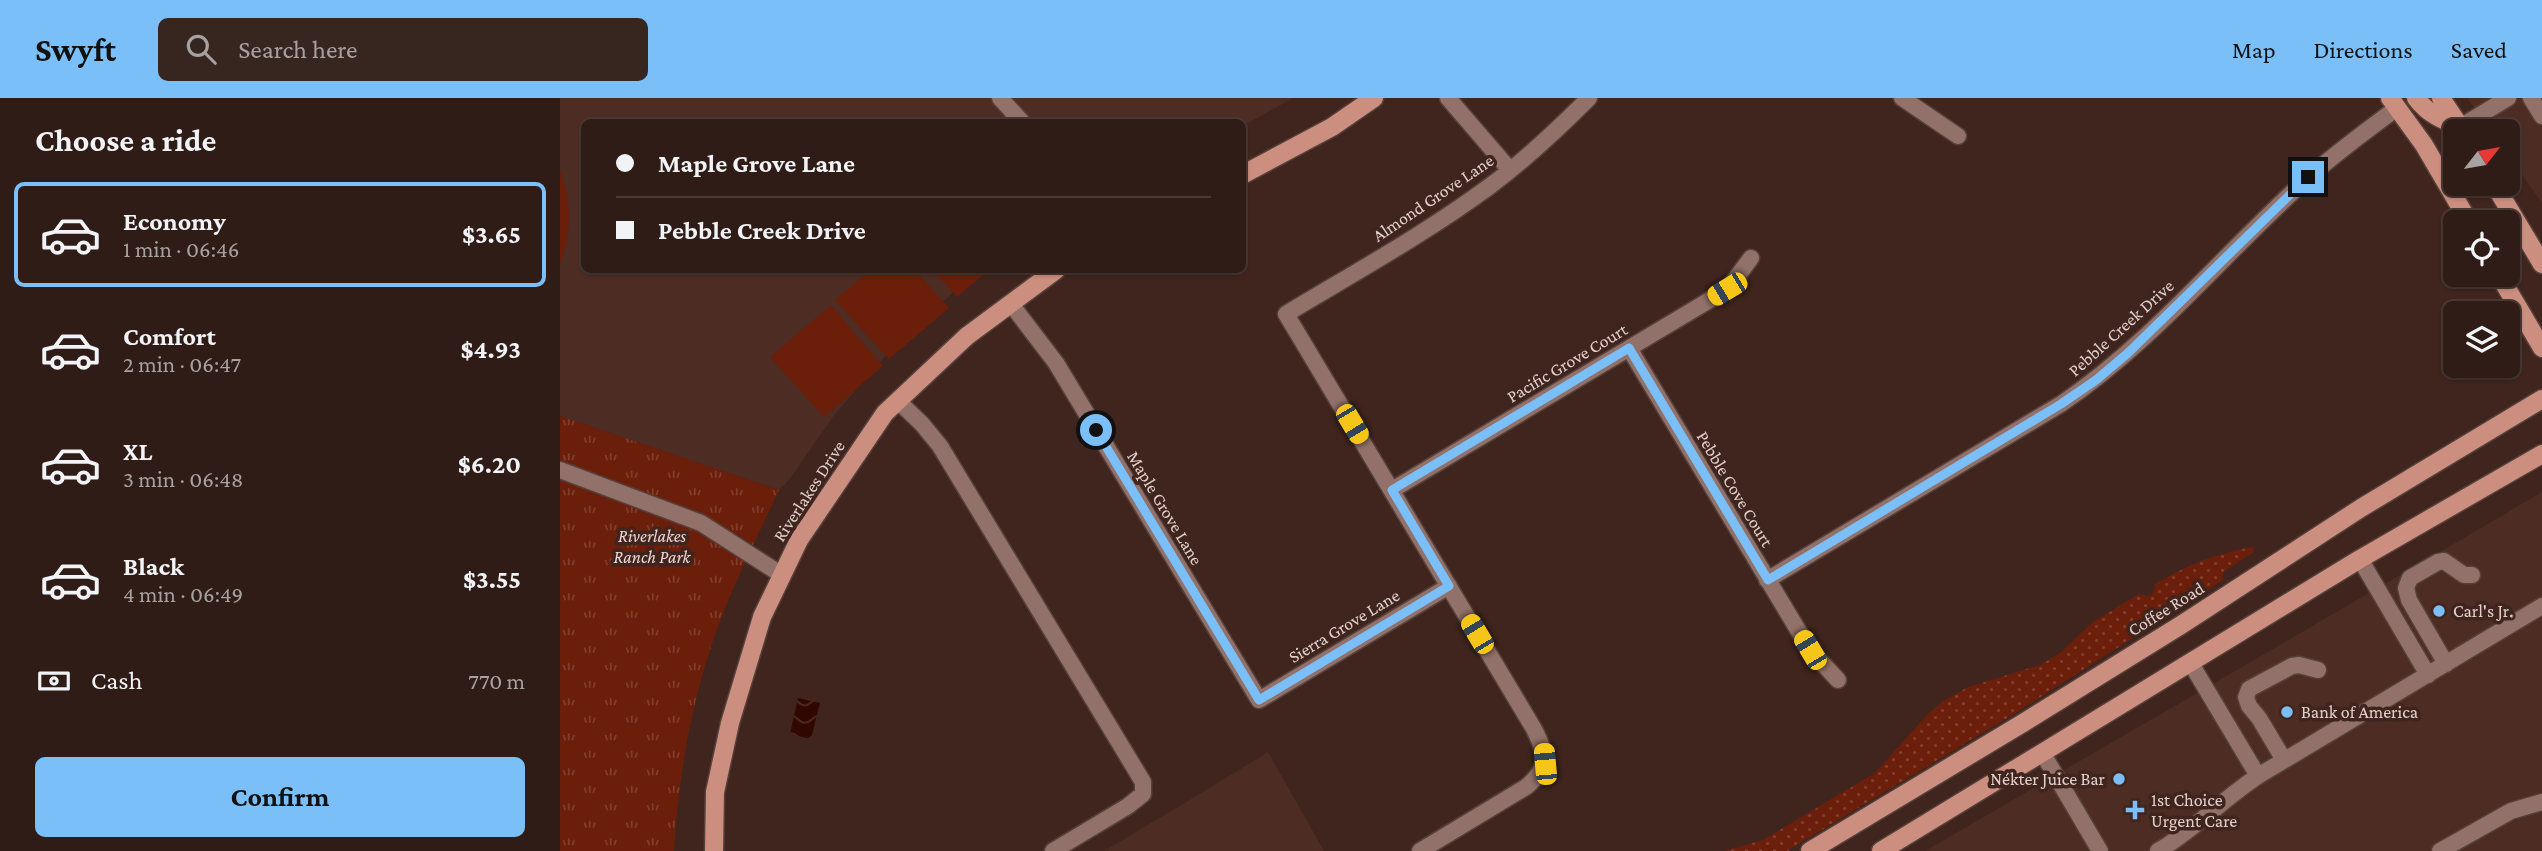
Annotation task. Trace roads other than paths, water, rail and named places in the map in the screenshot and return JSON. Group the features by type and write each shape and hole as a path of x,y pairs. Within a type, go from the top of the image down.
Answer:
{"main road":[{"path":"1246,173 1332,127 1374,98"},
{"path":"2416,98 2423,108 2443,121"},
{"path":"2441,98 2455,119"},
{"path":"2394,103 2424,145 2462,210"},
{"path":"2501,196 2542,264"},
{"name":"Riverlakes Drive","path":"714,851 715,792 730,723 762,617 799,540 885,413 967,336 1052,273"},
{"path":"2506,287 2542,348"},
{"name":"Coffee Road","path":"1810,851 2182,625 2361,508 2542,399"},
{"path":"1881,851 2360,559 2542,454"}],"street":[{"path":"1000,98 1019,119"},
{"path":"1448,98 1510,170"},
{"name":"Almond Grove Lane","path":"1392,490 1286,314 1440,221 1510,170 1554,133 1589,98"},
{"path":"1902,98 1958,136"},
{"path":"2476,119 2508,98"},
{"path":"2531,98 2542,116"},
{"name":"Pebble Creek Drive","path":"1768,580 2061,404 2096,380 2128,353 2308,177 2394,103"},
{"name":"Pacific Grove Court","path":"1392,490 1727,289 1751,258"},
{"name":"Maple Grove Lane","path":"1011,304 1056,363 1259,700"},
{"name":"Pebble Cove Court","path":"1629,348 1810,650 1838,680"},
{"path":"898,401 940,446 1143,782 1143,794 1128,806 1053,851"},
{"path":"560,470 701,523 782,575"},
{"path":"1392,490 1534,729 1543,747 1545,764 1538,777 1526,787 1420,851"},
{"path":"2360,559 2428,675"},
{"path":"2446,664 2409,600 2406,588 2410,578 2438,562 2444,561 2464,575 2472,575"},
{"name":"Sierra Grove Lane","path":"1259,700 1449,586"},
{"path":"2158,851 2182,837 2233,792 2258,776 2542,606"},
{"path":"2190,662 2258,776"},
{"path":"2284,760 2249,706 2246,696 2249,689 2292,666 2319,670"},
{"path":"2043,754 2100,851"},
{"path":"2440,851 2511,811 2542,802"}],"water":[{"path":"798,698 820,703 811,739 790,734"}],"place":[{"name":"Carl's Jr.","path":"2439,611"},
{"name":"Bank of America","path":"2287,712"},
{"name":"Nékter Juice Bar","path":"2119,779"},
{"name":"1st Choice Urgent Care","path":"2135,810"}],"park label":[{"name":"Riverlakes Ranch Park","path":"652,546"}]}
